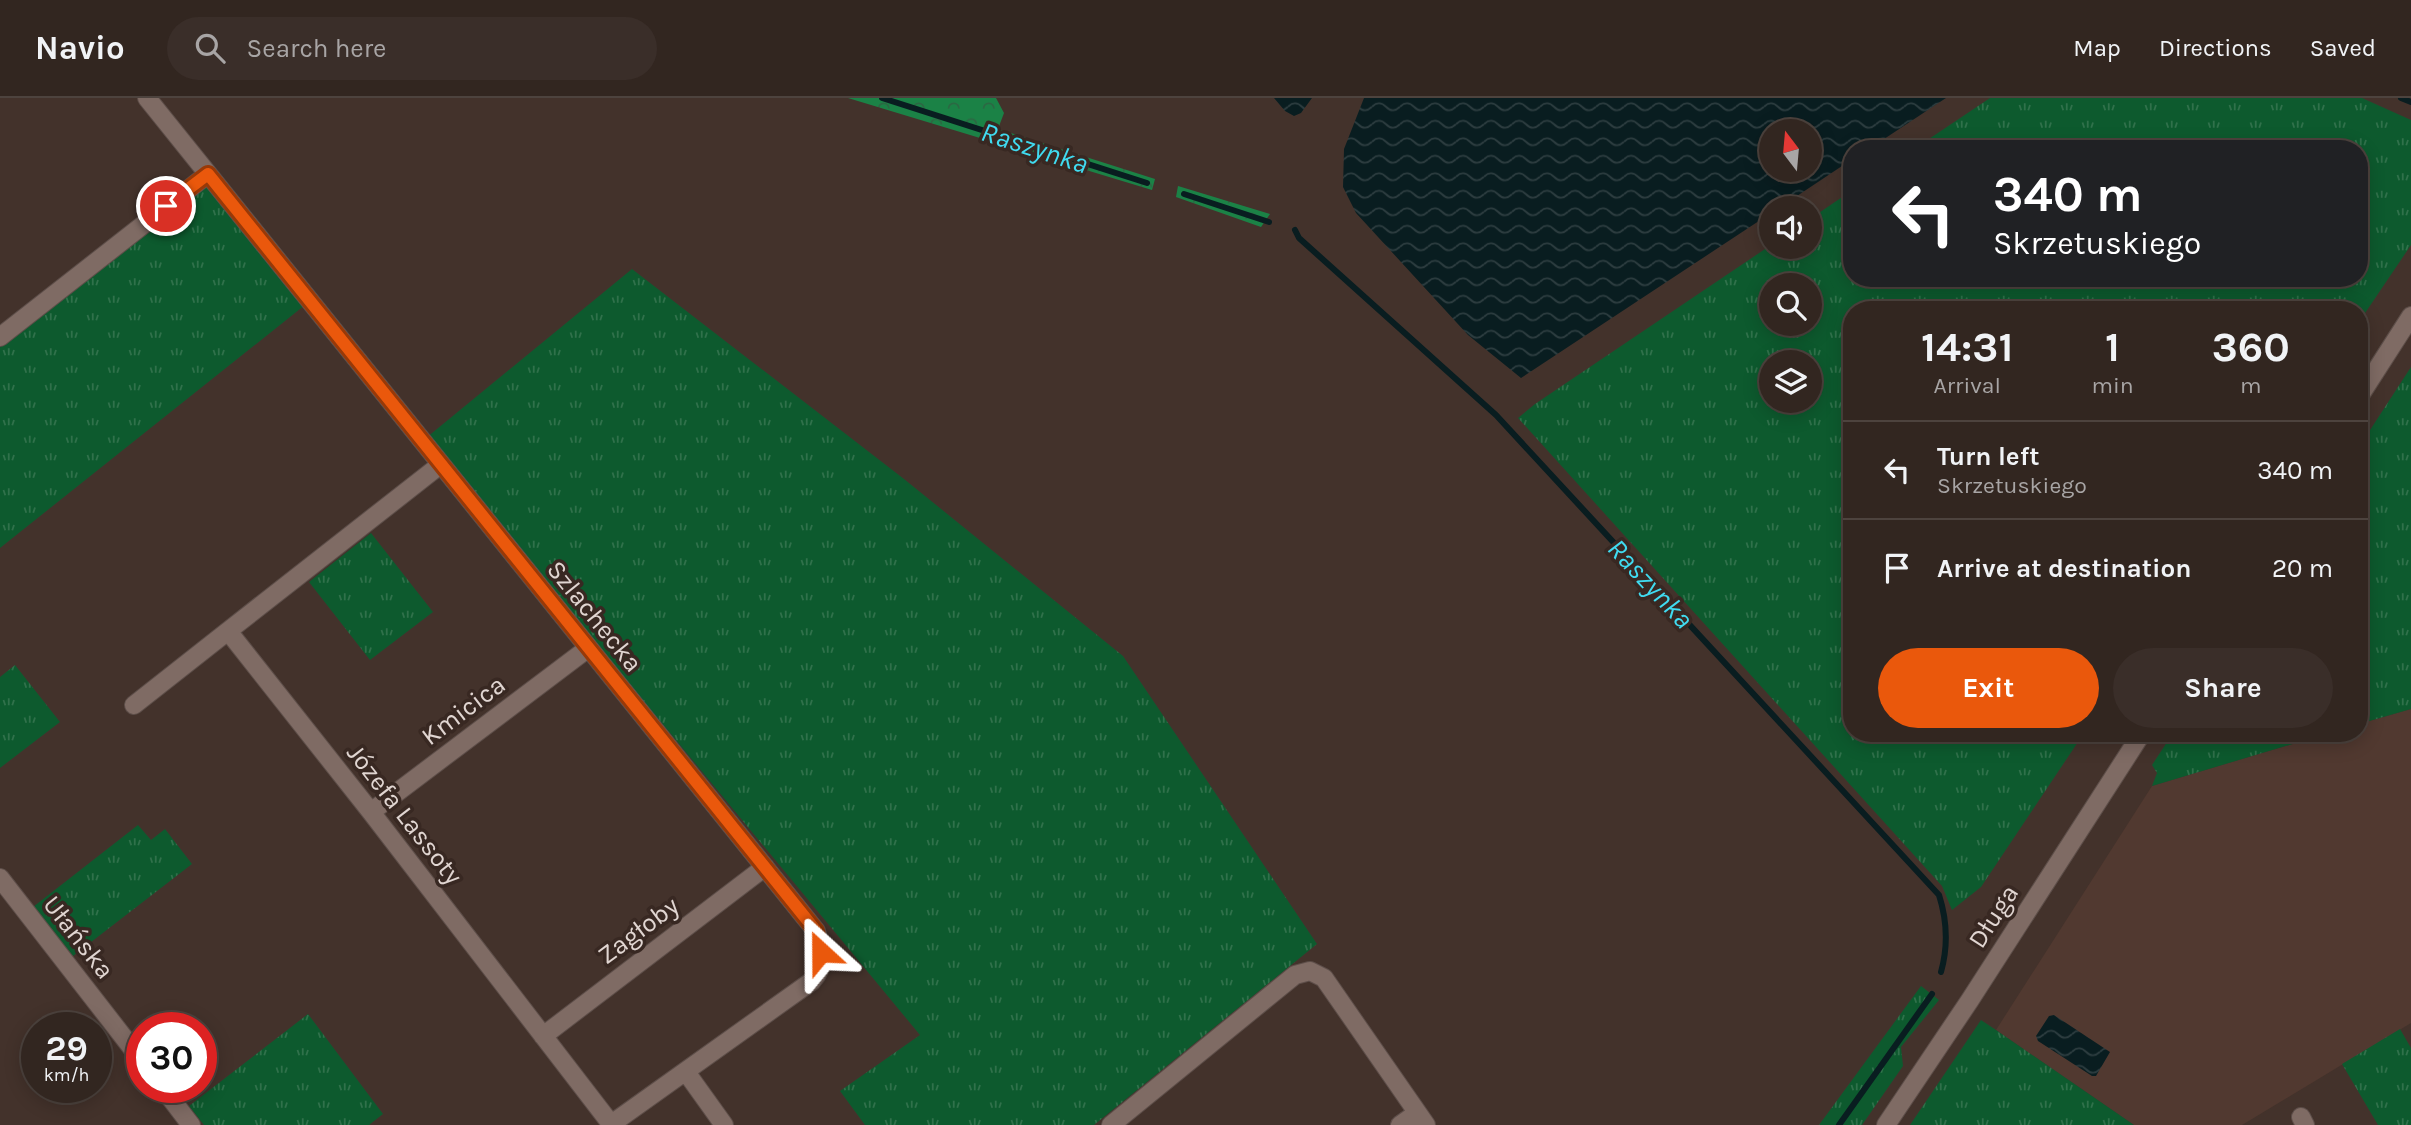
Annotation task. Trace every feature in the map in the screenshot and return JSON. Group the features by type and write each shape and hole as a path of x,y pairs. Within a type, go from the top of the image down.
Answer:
{"street":[{"name":"Szlachecka","path":"147,98 816,931 822,961 816,976 611,1125"},
{"path":"0,337 208,174"},
{"path":"2368,383 2411,316"},
{"path":"134,705 440,465"},
{"name":"Józefa Lassoty","path":"228,631 372,812 611,1125"},
{"name":"Kmicica","path":"372,812 587,649"},
{"name":"Długa","path":"1886,1125 2136,742"},
{"name":"Zagłoby","path":"543,1036 765,867"},
{"name":"Ułańska","path":"0,878 126,1040"},
{"path":"1111,1125 1294,975 1310,971 1324,978 1422,1119 1400,1125"},
{"path":"686,1072 724,1125"},
{"path":"174,1103 191,1125"}],"shaded area":[{"path":"2411,709 2411,1023 2242,1125 2134,1125 1996,1030 2152,786 2299,742 2368,742 2368,721"}],"green space":[{"path":"848,98 996,98 1004,113 998,129 1155,179 1152,190"},
{"path":"1990,98 2362,98 2411,120 2411,245 2368,309 2368,301 1843,301 1843,742 2078,742 1981,887 1952,910 1942,886 1518,418 1759,253 1759,259 1822,259 1822,211 1843,196 1843,287 2368,287 2368,140 1927,140"},
{"path":"1178,186 1270,214 1261,227 1176,197"},
{"path":"203,187 214,189 305,305 0,548 0,344"},
{"path":"632,269 904,479 1123,656 1317,944 1094,1125 865,1125 840,1091 920,1035 426,438"},
{"path":"2411,367 2411,709 2368,721 2368,433"},
{"path":"371,533 433,612 370,660 309,582"},
{"path":"15,665 60,722 0,768 0,677"},
{"path":"2167,742 2299,742 2152,786 2157,773 2152,765"},
{"path":"138,825 151,840 165,829 192,864 73,956 33,907"},
{"path":"1921,986 1939,1000 1901,1047 1903,1066 1862,1125 1819,1125"},
{"path":"308,1014 383,1114 369,1125 204,1125 189,1106 193,1103 217,1103 217,1084"},
{"path":"1981,1020 1996,1030 2134,1125 1910,1125"},
{"path":"2400,1029 2411,1048 2411,1125 2378,1125 2342,1064"}],"water":[{"path":"1274,98 1312,98 1301,113 1294,116 1285,111"},
{"path":"1364,98 1946,98 1883,140 1843,140 1843,165 1822,179 1822,119 1759,119 1759,182 1818,182 1797,196 1759,196 1759,221 1521,378 1468,335 1356,213 1343,187 1344,149"},
{"path":"2054,1015 2110,1052 2096,1076 2038,1041 2036,1036 2049,1016"}],"waterway":[{"name":"Raszynka","path":"882,98 1147,183"},
{"path":"2401,98 2411,102"},
{"name":"Raszynka","path":"1184,194 1269,222"},
{"name":"Raszynka","path":"1295,230 1299,238 1496,415 1939,895 1946,934 1941,972"},
{"name":"Raszynka","path":"1839,1125 1932,994"}],"route":[{"path":"166,206 208,174 816,931 821,952"}]}
